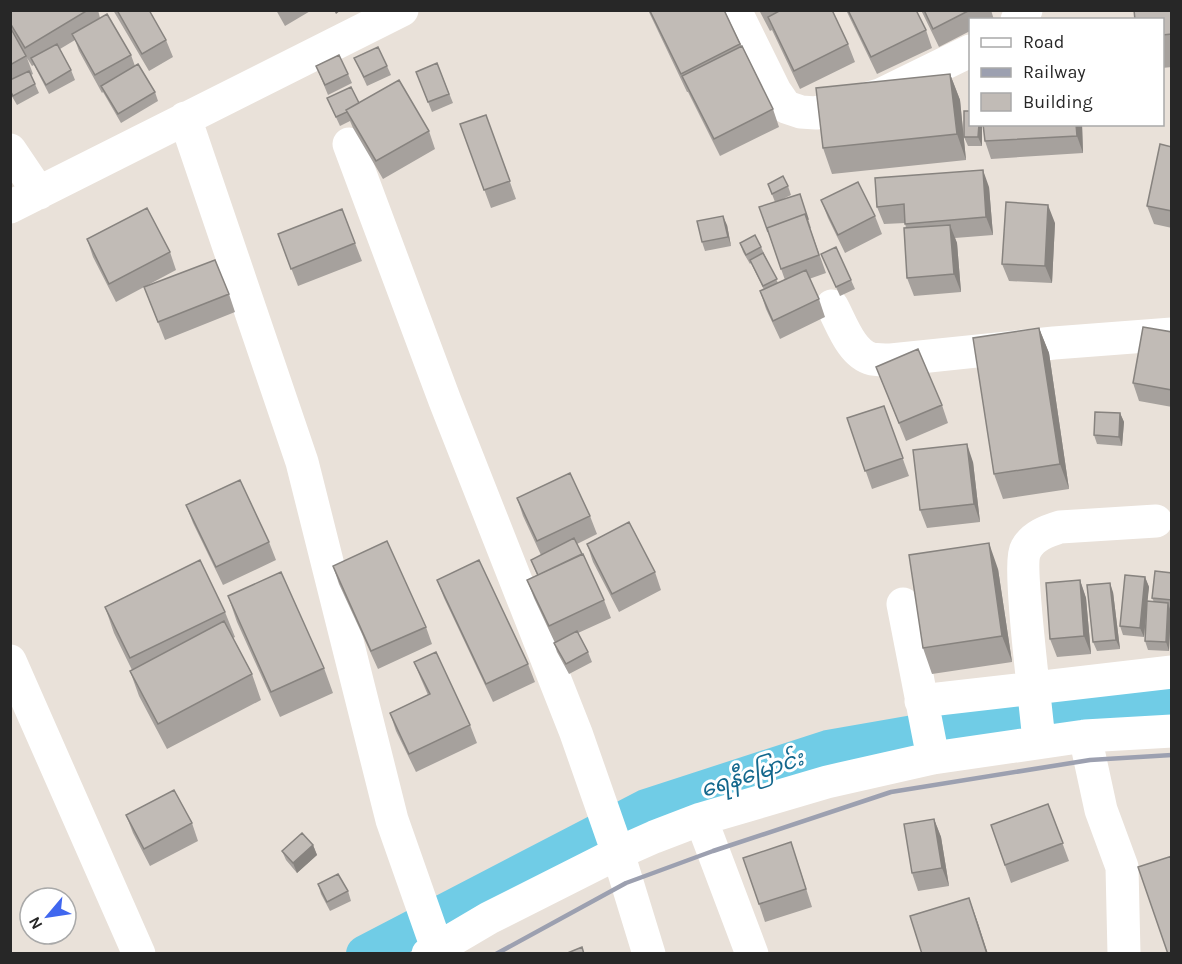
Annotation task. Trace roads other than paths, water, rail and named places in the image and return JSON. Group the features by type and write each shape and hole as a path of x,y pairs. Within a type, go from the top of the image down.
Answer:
{"street":[{"path":"10,150 25,200 402,10"},
{"path":"735,10 775,91 786,107 801,112 816,113 880,95 969,51"},
{"path":"185,118 302,462 397,833 433,951 489,918 618,853 701,819 826,782 933,758 1085,736 1172,731"},
{"path":"349,144 445,401 581,746 618,853 649,954"},
{"path":"832,306 851,342 859,353 870,359 891,360 1172,334"},
{"path":"1039,742 1024,565 1032,539 1060,527 1156,520"},
{"path":"903,604 933,758"},
{"path":"10,661 139,954"},
{"path":"921,701 1172,672"},
{"path":"1085,736 1101,810 1122,867 1124,954"},
{"path":"701,819 752,954"}],"waterway":[{"name":"ရေနီမြောင်း","path":"365,954 646,808 828,749 1006,718 1172,702"}],"railway":[{"path":"496,954 626,883 713,851 891,792 1090,760 1172,755"}]}
